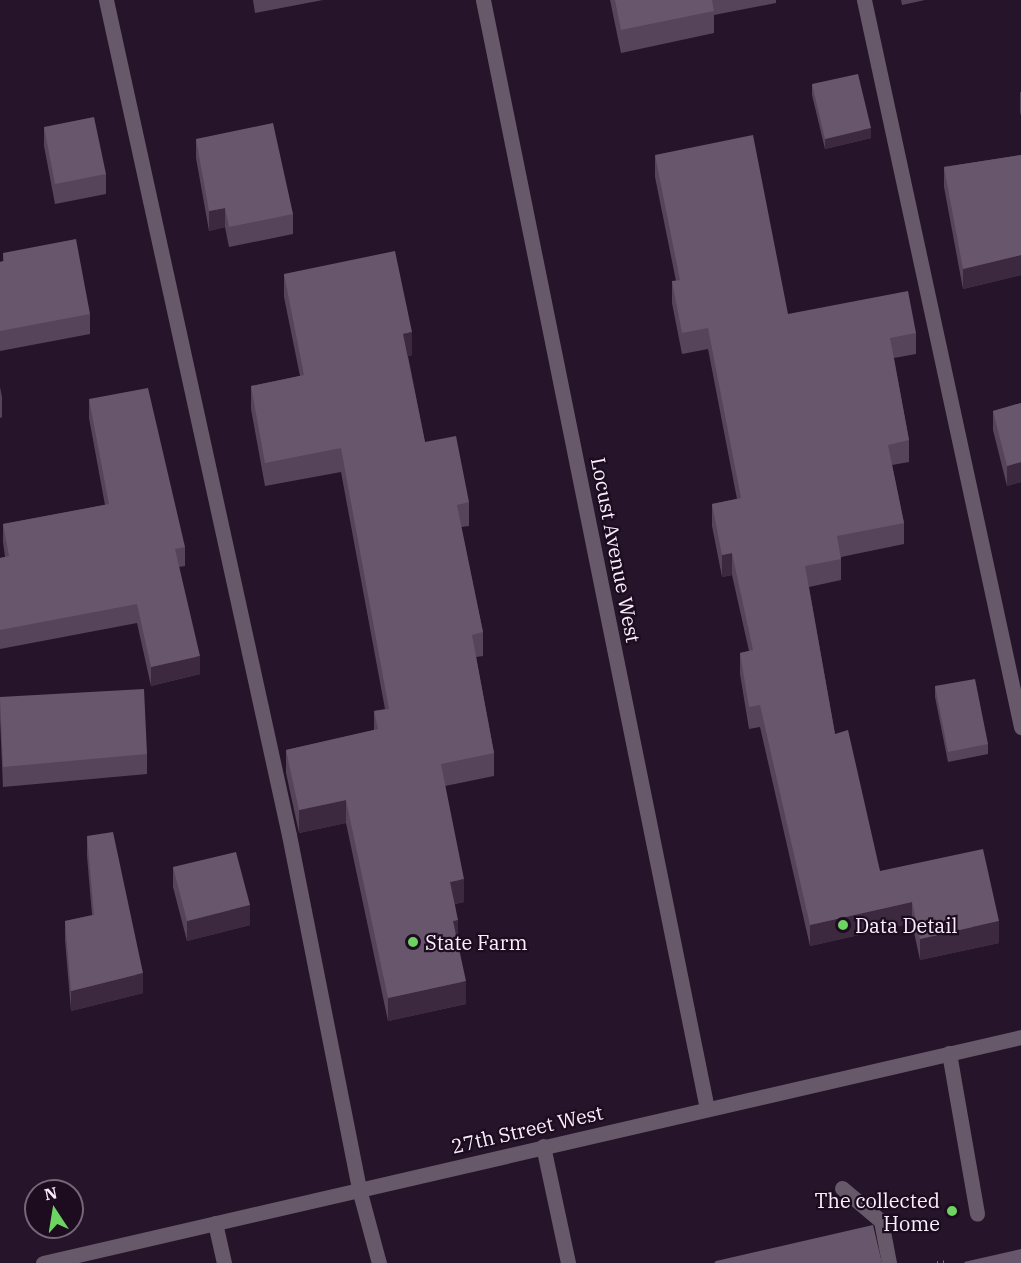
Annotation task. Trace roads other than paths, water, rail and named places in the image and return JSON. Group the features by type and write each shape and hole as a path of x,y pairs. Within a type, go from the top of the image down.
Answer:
{"street":[{"path":"106,0 289,835 359,1189 379,1263"},
{"name":"Locust Avenue West","path":"483,0 707,1109"},
{"path":"864,0 1021,727"},
{"name":"27th Street West","path":"43,1263 1021,1037"},
{"path":"950,1053 977,1214"},
{"path":"543,1146 568,1263"},
{"path":"842,1188 881,1221 889,1263"},
{"path":"215,1223 224,1263"},
{"path":"110,1248 114,1263"}],"place":[{"name":"Data Detail","path":"843,925"},
{"name":"State Farm","path":"413,942"},
{"name":"The collected Home","path":"952,1211"}]}
